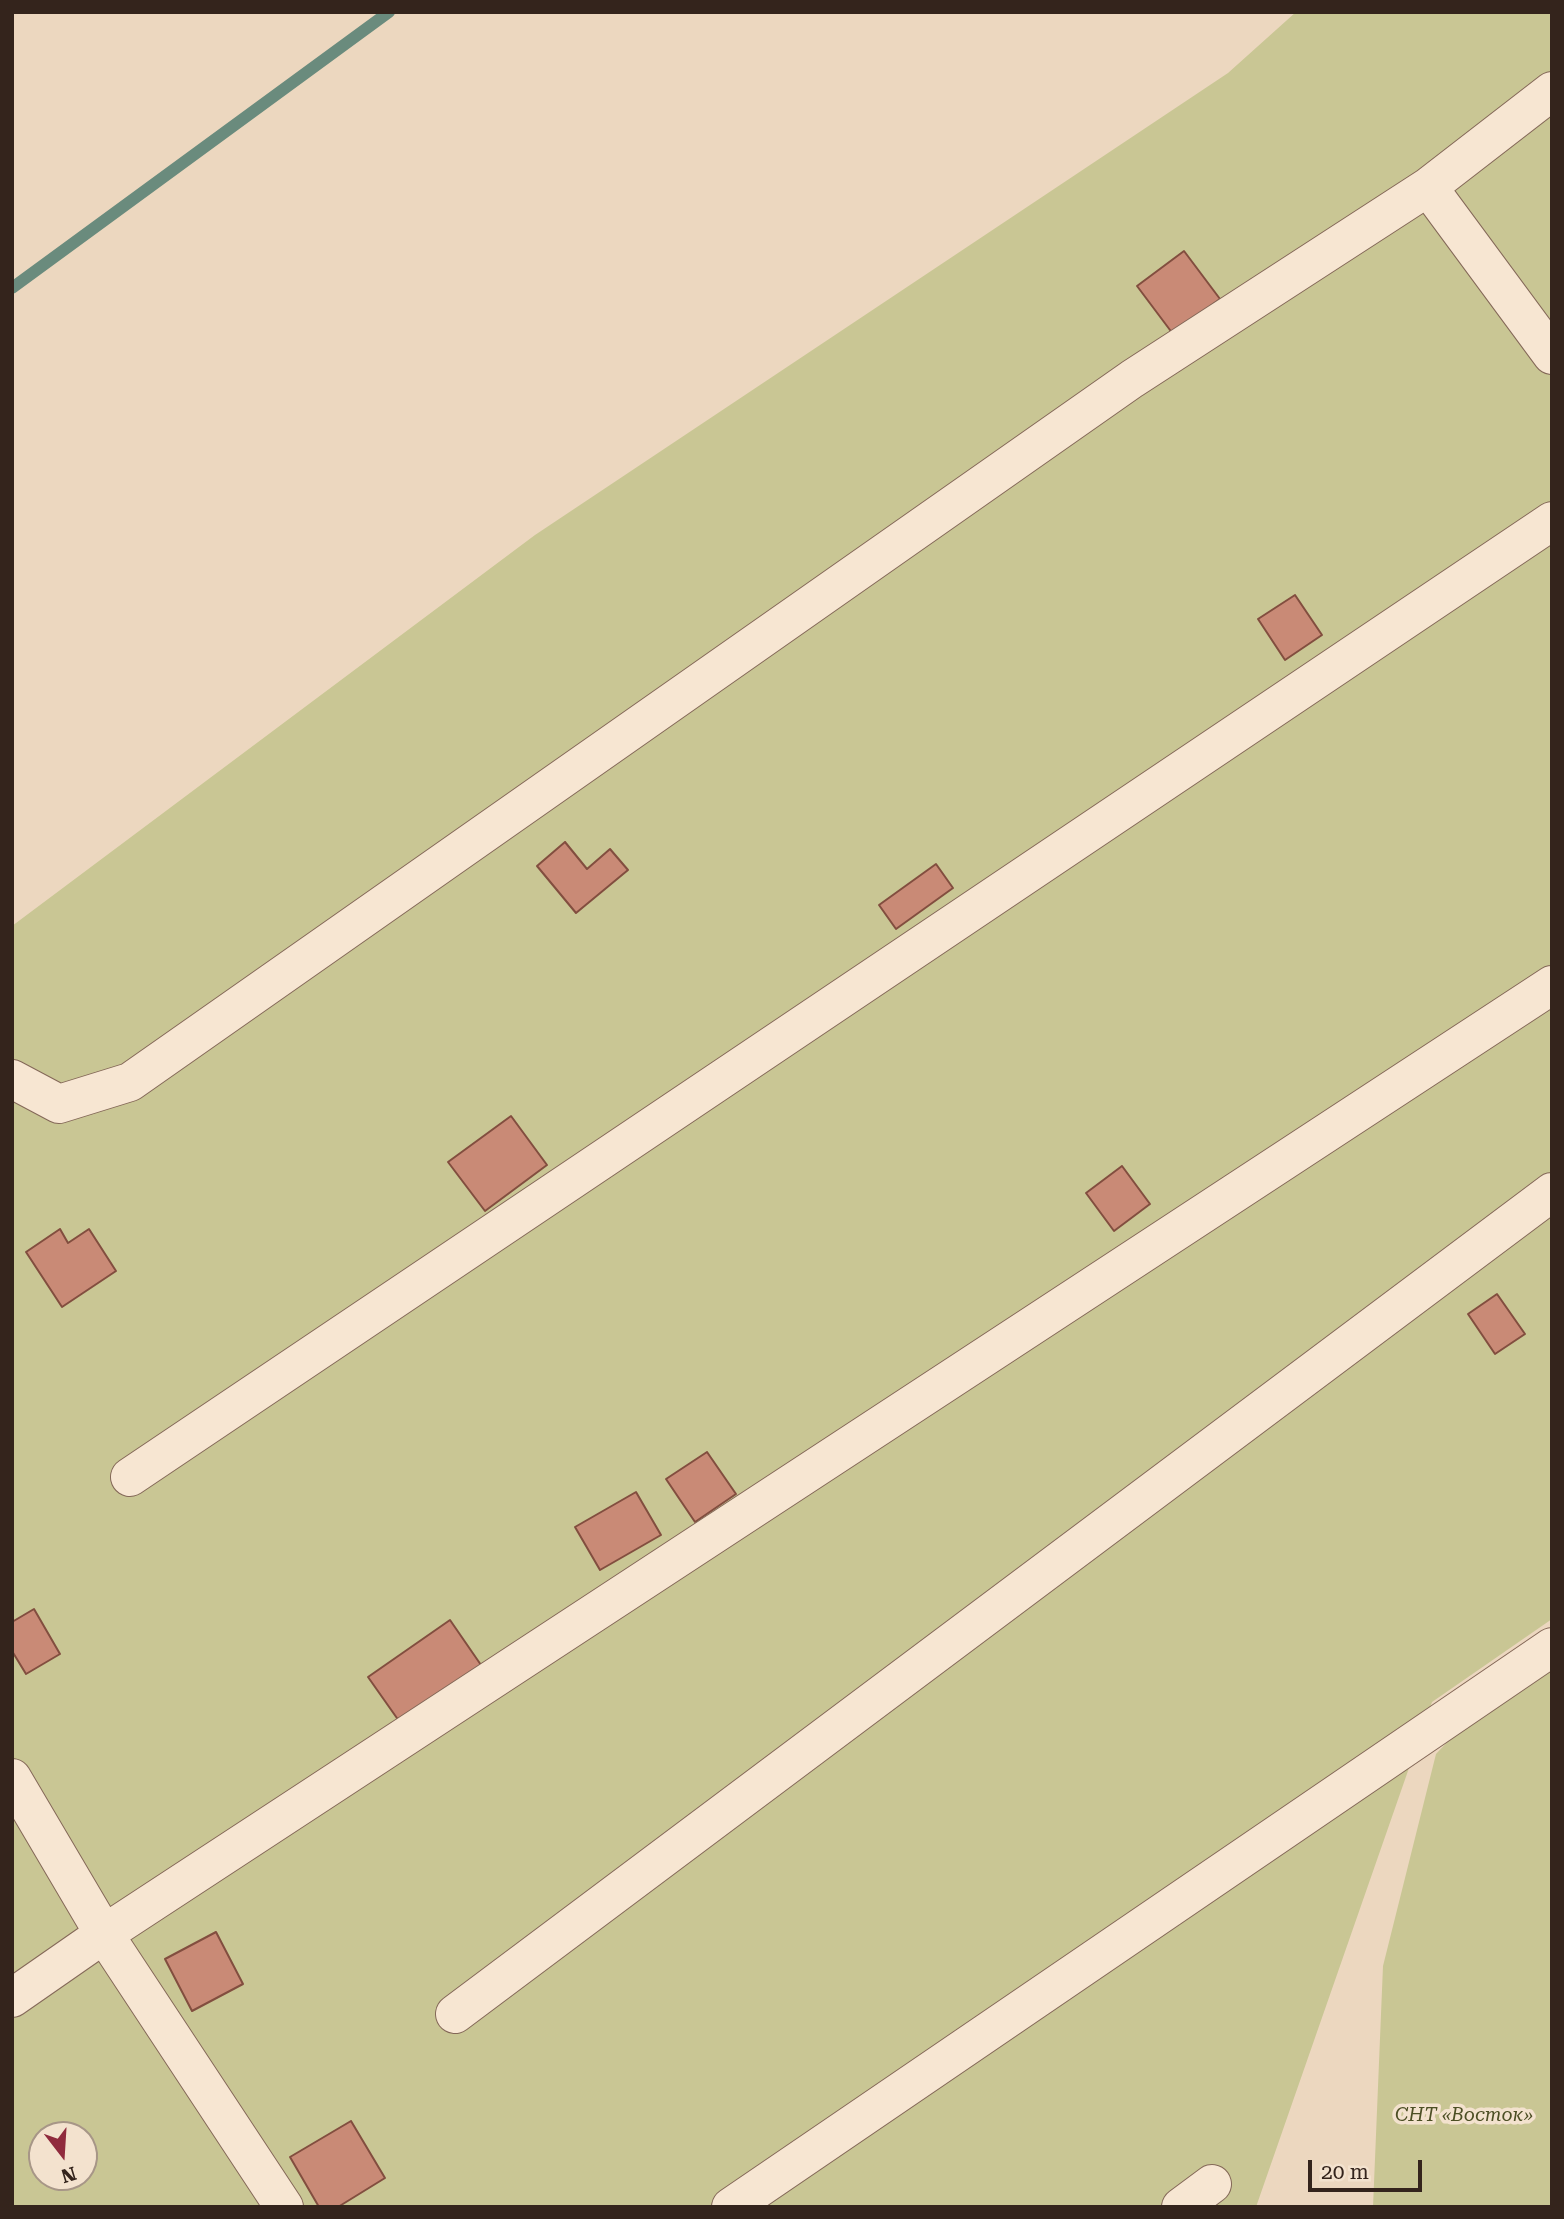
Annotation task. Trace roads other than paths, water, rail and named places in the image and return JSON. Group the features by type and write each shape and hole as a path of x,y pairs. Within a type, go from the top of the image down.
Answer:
{"lane":[{"path":"12,1079 59,1104 130,1082 1132,379 1428,187 1552,91"},
{"path":"1428,187 1552,355"},
{"path":"130,1477 1552,521"},
{"path":"12,1997 104,1934 1552,985"},
{"path":"455,2014 1552,1192"},
{"path":"756,2200 1552,1647"},
{"path":"12,1778 104,1934 284,2207"},
{"path":"1181,2207 1212,2184"}],"waterway":[{"path":"12,288 389,12"}],"park label":[{"name":"СНТ «Восток»","path":"1464,2115"}]}
